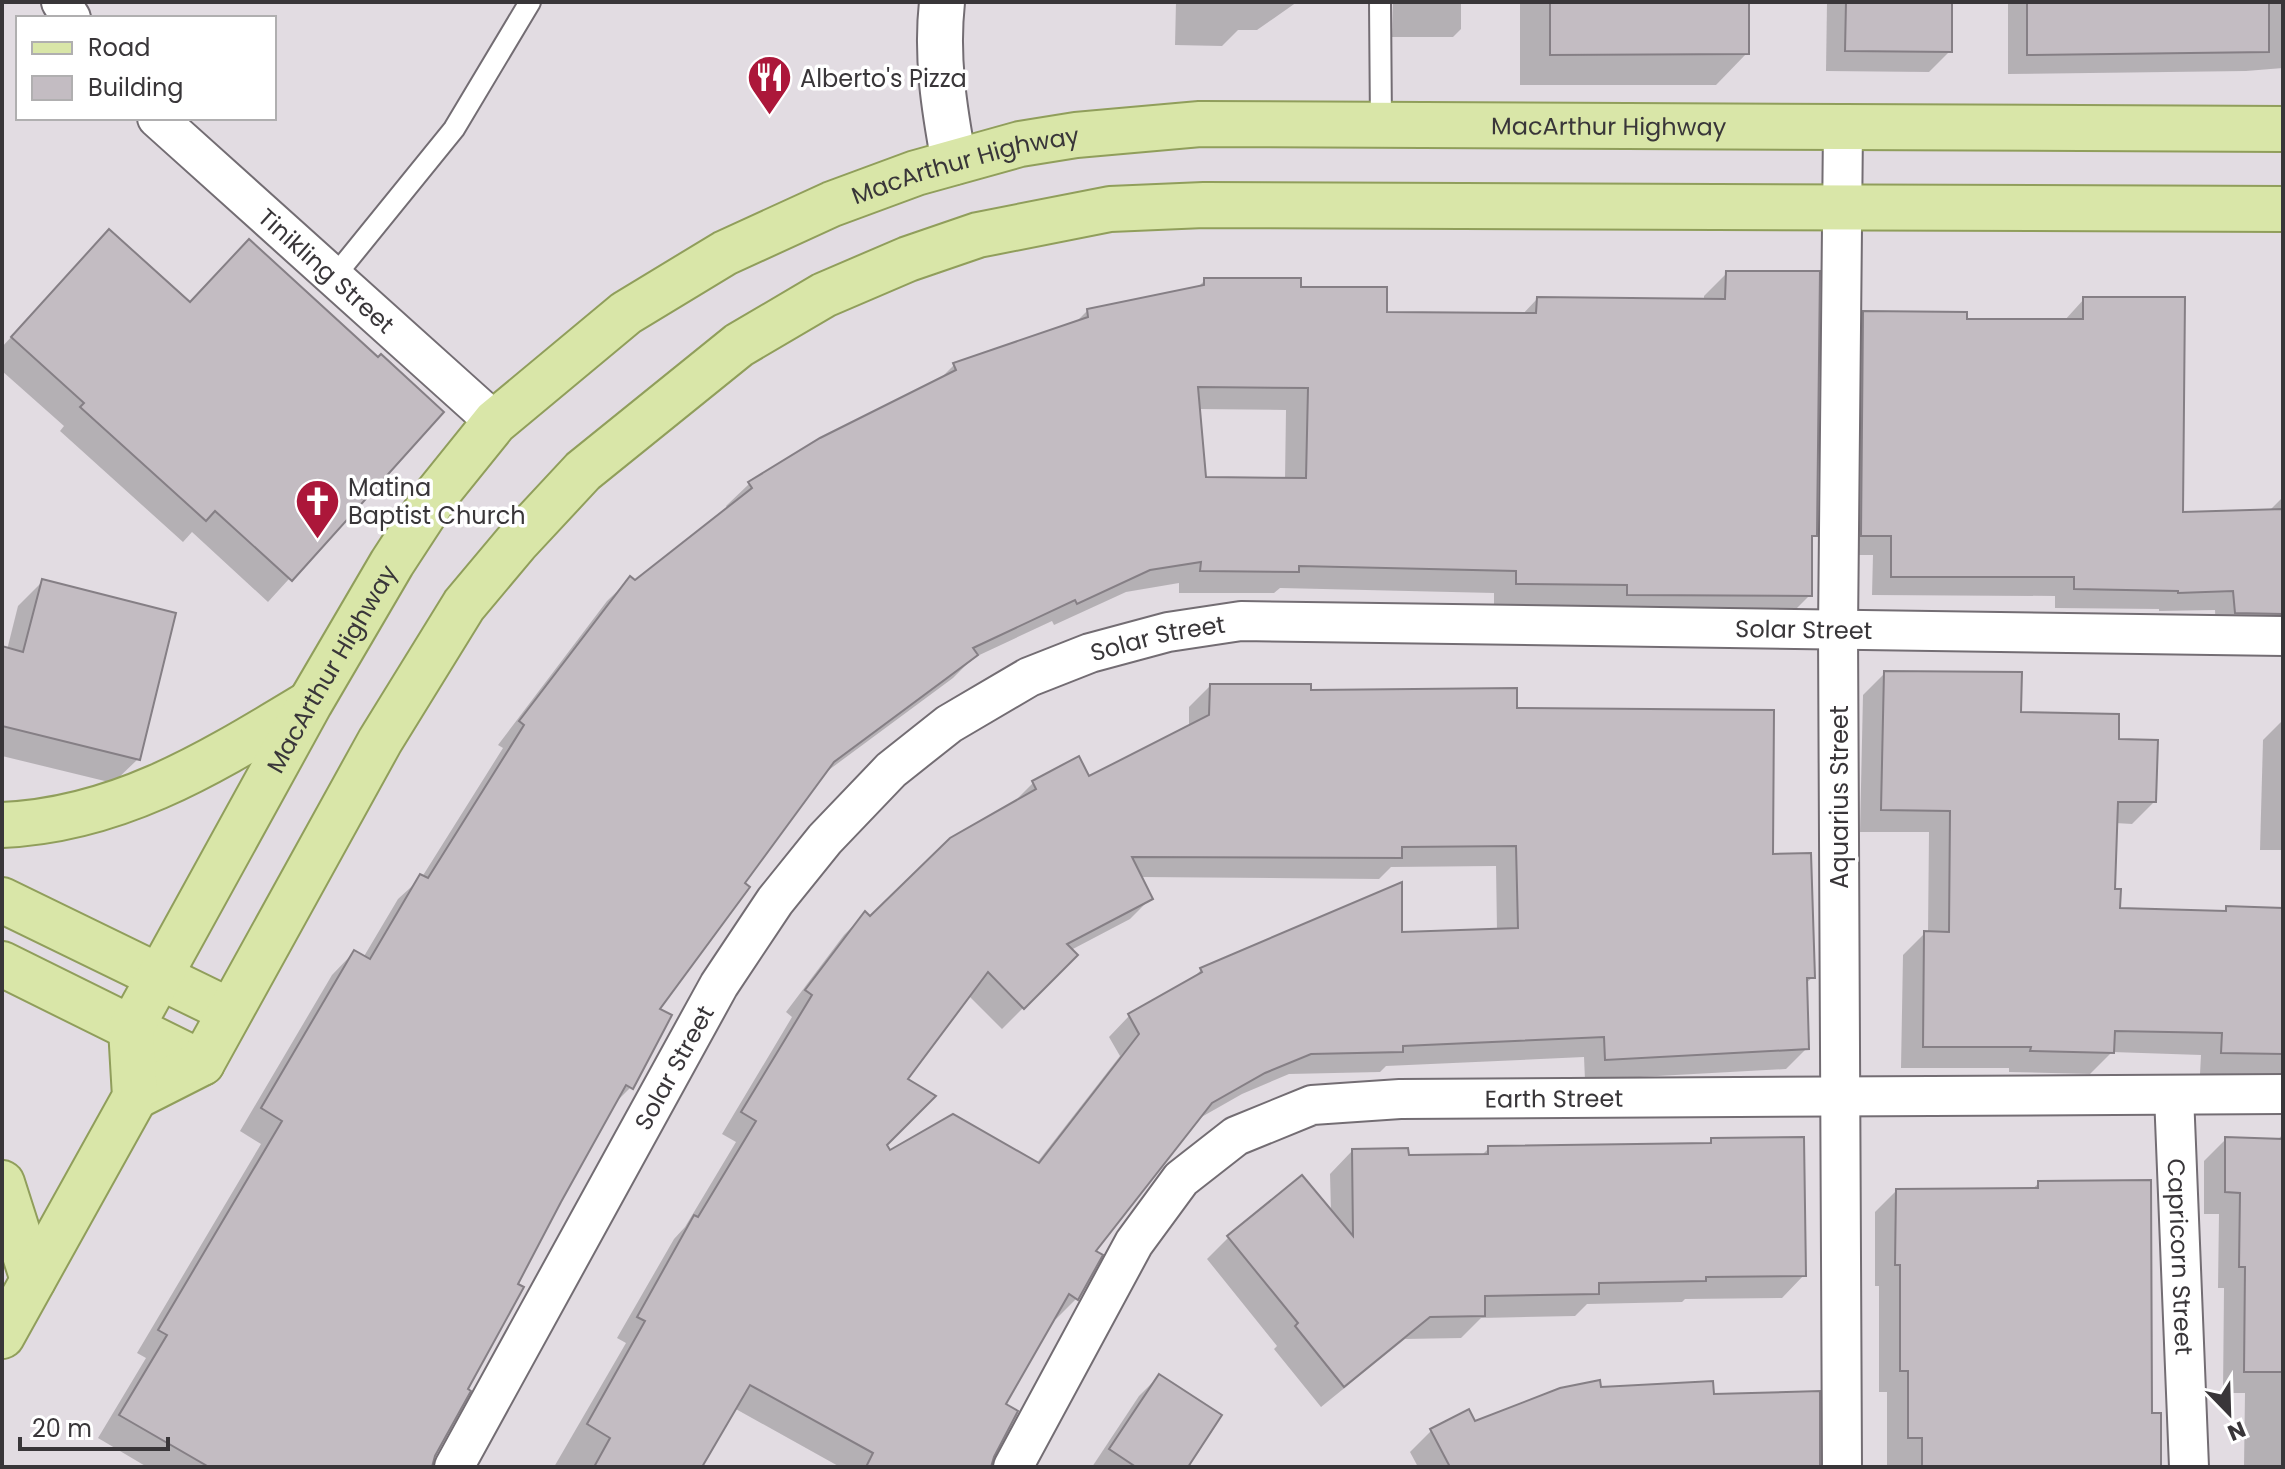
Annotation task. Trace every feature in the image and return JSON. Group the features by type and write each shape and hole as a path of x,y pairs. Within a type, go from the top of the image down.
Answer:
{"main road":[{"name":"MacArthur Highway","path":"131,1028 310,703 392,563 437,494 495,422 626,313 725,253 832,204 916,173 1020,144 1145,127 1200,124 2283,129"},
{"path":"135,1097 202,1063 380,741 464,605 583,471 739,345 824,295 908,259 978,235 1110,209 1204,205 2283,209"},
{"path":"2,825 50,821 119,803 189,774 310,703"},
{"path":"2,900 230,1011"},
{"path":"2,964 202,1063"},
{"path":"2,1336 135,1097 131,1028"},
{"path":"2,1183 33,1280"}],"street":[{"path":"942,2 940,76 954,162"},
{"name":"Tinikling Street","path":"159,120 495,422"},
{"name":"Aquarius Street","path":"1842,1467 1838,630 1843,127"},
{"name":"Solar Street","path":"454,1467 719,985 775,901 825,839 891,770 949,724 1029,677 1090,653 1168,632 1241,621 2283,636"},
{"name":"Earth Street","path":"1013,1467 1134,1243 1181,1179 1236,1136 1312,1105 1400,1099 2283,1094"},
{"name":"Capricorn Street","path":"2174,1095 2189,1467"}],"lane":[{"path":"334,277 454,129 530,2"},
{"path":"1380,2 1381,125"}],"building":[{"path":"1550,2 1749,2 1749,54 1550,55"},
{"path":"1846,2 1952,2 1952,52 1845,51"},
{"path":"2027,2 2269,2 2269,52 2027,55"},
{"path":"109,229 190,302 249,239 378,357 381,354 444,412 292,581 215,511 206,521 80,407 84,403 11,337"},
{"path":"1726,271 1820,271 1817,536 1812,536 1812,596 1627,595 1627,585 1516,584 1516,571 1299,566 1299,572 1200,571 1201,562 1150,570 1077,604 1075,600 973,648 978,655 834,762 745,883 750,887 660,1009 672,1015 633,1089 626,1085 561,1202 518,1284 524,1287 468,1389 471,1391 432,1467 209,1467 119,1415 167,1335 158,1330 282,1121 261,1108 354,950 370,959 420,874 428,878 524,725 519,721 630,576 635,580 752,488 748,482 820,438 956,370 953,363 1088,317 1087,309 1204,285 1204,278 1301,278 1301,287 1387,287 1387,312 1536,313 1537,297 1725,299","holes":["1198,387 1308,388 1306,478 1206,477"]},
{"path":"2083,297 2185,297 2183,512 2283,509 2283,614 2235,613 2233,591 2178,593 2074,589 2074,577 1891,577 1891,536 1861,536 1863,311 1967,312 1967,319 2083,319"},
{"path":"42,579 176,613 140,760 2,726 2,646 23,652"},
{"path":"1884,671 2022,672 2021,712 2119,714 2119,739 2158,740 2156,802 2118,802 2115,889 2121,889 2120,908 2226,911 2226,906 2283,908 2283,1054 2221,1053 2222,1033 2115,1031 2114,1053 2030,1051 2031,1047 1923,1047 1924,931 1949,932 1950,811 1881,810"},
{"path":"1210,684 1311,684 1311,690 1517,688 1517,708 1774,710 1773,854 1811,853 1815,978 1807,978 1809,1049 1605,1060 1604,1037 1403,1046 1403,1052 1311,1054 1265,1073 1212,1103 1096,1251 1103,1255 1078,1300 1069,1294 1006,1404 1018,1411 991,1467 866,1467 873,1453 750,1385 702,1467 594,1467 610,1438 587,1424 645,1321 637,1317 694,1215 698,1217 756,1121 741,1112 812,995 805,990 865,911 870,916 950,838 1036,789 1032,781 1079,756 1089,776 1209,715","holes":["1516,846 1518,928 1402,932 1402,882 1200,968 1202,972 1128,1014 1139,1034 1039,1163 953,1114 890,1150 887,1145 936,1096 908,1079 988,972 1024,1009 1078,955 1067,944 1153,899 1132,857 1402,858 1402,847"]},
{"path":"1804,1137 1806,1276 1599,1283 1599,1294 1485,1296 1485,1316 1430,1317 1344,1387 1295,1326 1298,1323 1227,1236 1302,1175 1353,1236 1352,1149 1408,1148 1409,1155 1488,1154 1488,1146 1711,1143 1711,1138"},
{"path":"2225,1137 2283,1139 2283,1372 2244,1372 2245,1267 2239,1267 2240,1193 2225,1192"},
{"path":"2151,1180 2152,1413 2161,1413 2161,1467 1922,1467 1922,1438 1908,1438 1908,1371 1900,1371 1900,1265 1895,1265 1896,1189 2038,1188 2038,1181"},
{"path":"1159,1374 1222,1415 1188,1467 1136,1467 1109,1449"},
{"path":"1600,1380 1601,1387 1713,1381 1714,1394 1820,1391 1820,1467 1450,1467 1430,1429 1469,1409 1475,1421 1560,1388"}],"place":[{"name":"Alberto's Pizza","path":"769,117"},
{"name":"Matina Baptist Church","path":"317,540"}]}
